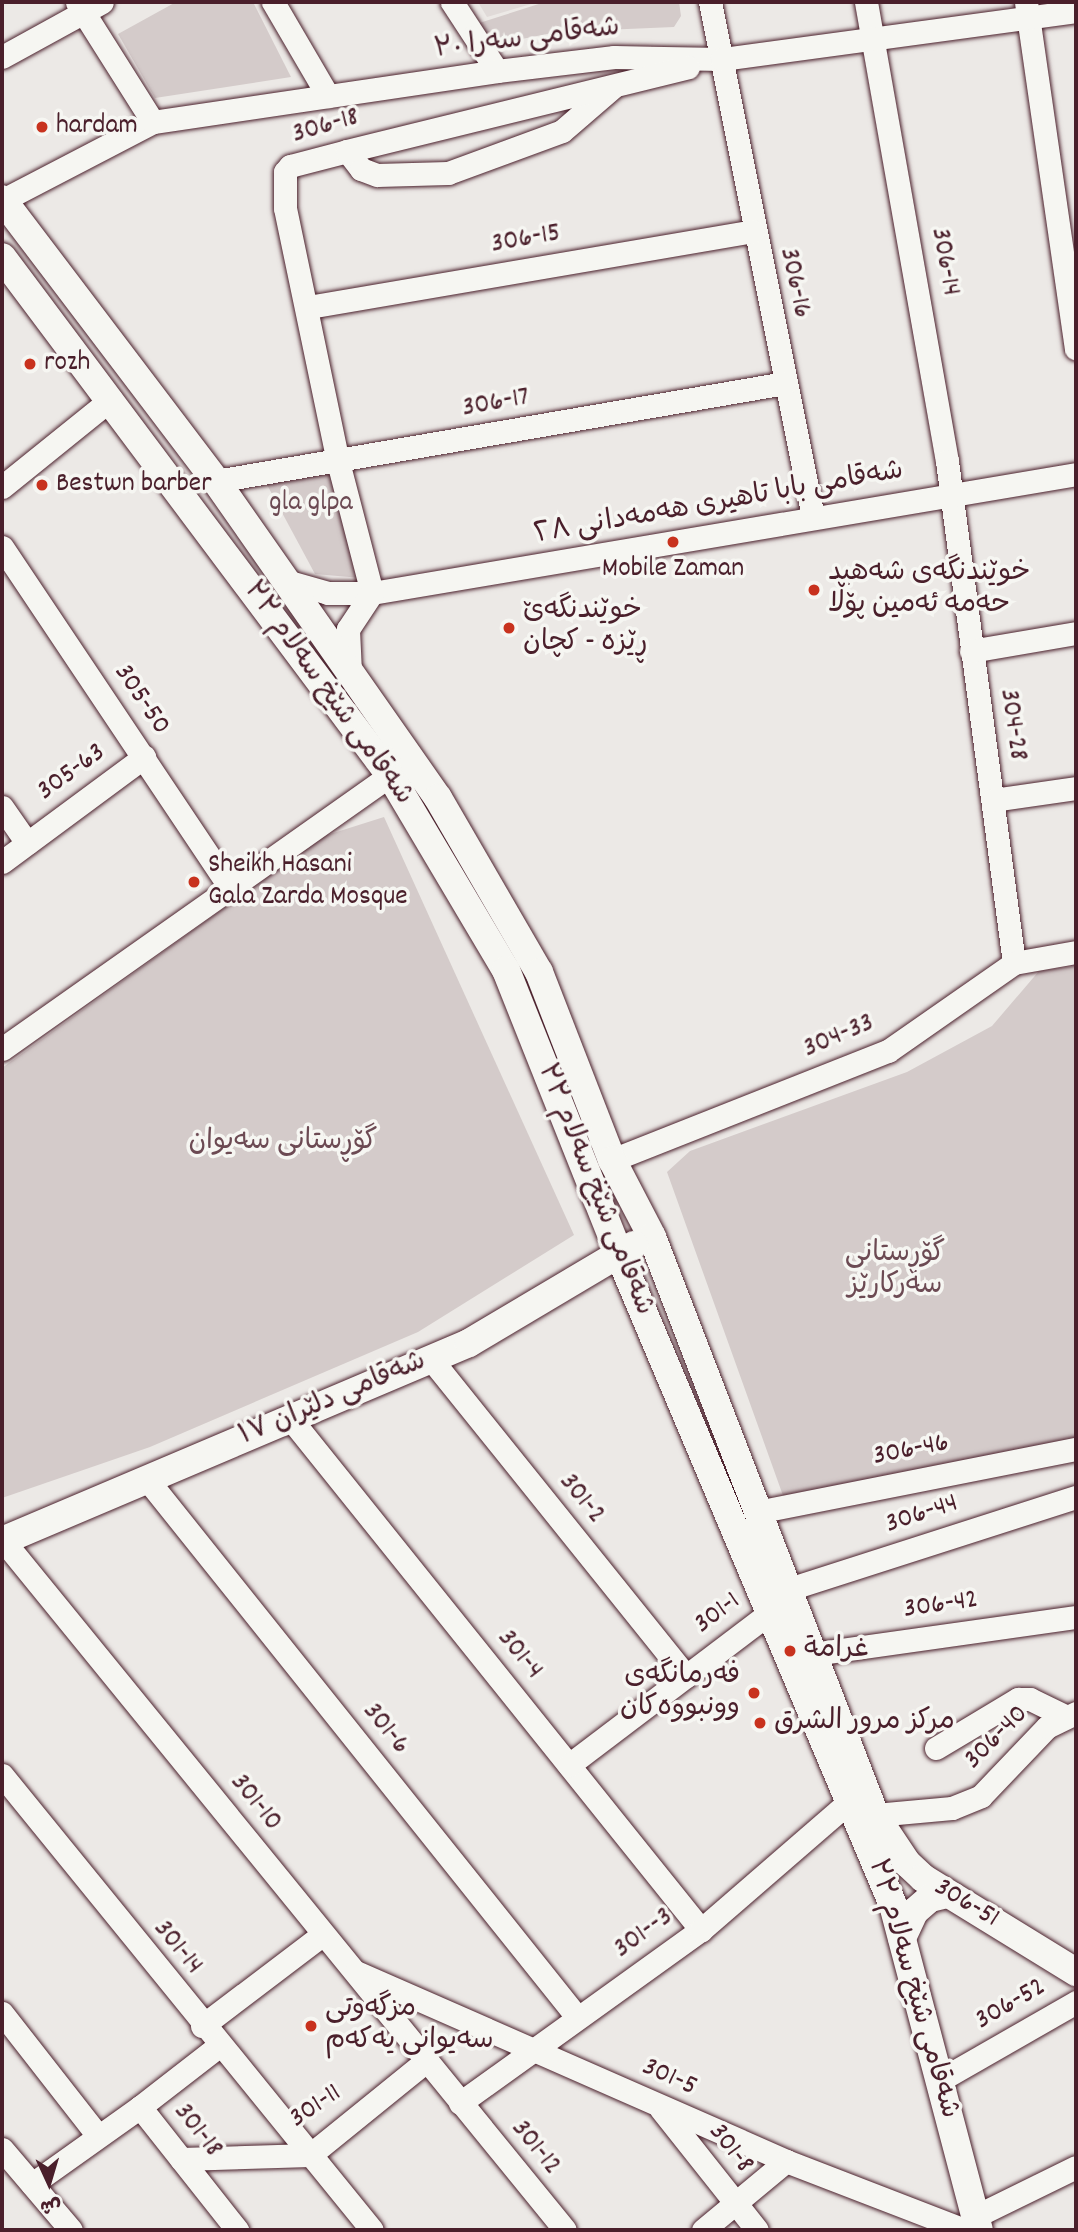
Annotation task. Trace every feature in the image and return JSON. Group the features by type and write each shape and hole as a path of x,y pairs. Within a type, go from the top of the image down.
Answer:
{"main road":[{"name":"شەقامی شێخ سەلام ٣٣","path":"2,200 224,491 438,798 539,972 612,1160 652,1237 786,1590 813,1654 825,1713 852,1799 902,1938 940,2080 973,2226"},
{"name":"شەقامی شێخ سەلام ٣٣","path":"6,270 111,399 390,775 506,970 618,1252 769,1613 825,1713 875,1815"},
{"path":"167,475 187,473 198,457"},
{"path":"202,523 211,504 224,491"},
{"name":"شەقامی دلێران ١٧","path":"3,1540 469,1343 618,1252 652,1237"},
{"name":"306-51","path":"875,1815 907,1863 948,1894 1076,1972"},
{"path":"902,1938 914,1912 930,1898 948,1894"}],"street":[{"path":"272,2 328,96"},
{"path":"452,2 496,71"},
{"name":"306-16","path":"710,2 753,231 813,517"},
{"name":"306-14","path":"866,2 921,299 948,495"},
{"path":"2,57 87,5 153,122"},
{"path":"1027,10 1076,348"},
{"name":"شەقامی سەرا ٣٠","path":"2,200 153,122 496,71 614,57 722,59 872,41 1027,10 1076,11"},
{"name":"306-18","path":"372,593 338,462 309,307 285,208 285,172 290,166 347,150 722,59"},
{"path":"347,150 361,169 377,175 448,173 562,131 618,83"},
{"name":"306-15","path":"309,307 753,231"},
{"name":"306-17","path":"224,491 338,462 785,383"},
{"path":"2,488 111,399"},
{"name":"شەقامی بابا تاهیری هەمەدانی ٢٨","path":"286,581 328,593 372,593 1076,474"},
{"name":"304-28","path":"948,495 1014,963"},
{"name":"305-50","path":"2,547 230,887"},
{"path":"350,673 348,629 372,593"},
{"path":"971,651 1076,633"},
{"name":"305-63","path":"2,862 144,757"},
{"path":"2,1049 390,775"},
{"path":"993,800 1076,788"},
{"path":"2,807 27,843"},
{"name":"304-33","path":"612,1160 888,1051 1014,963 1076,952"},
{"name":"301-2","path":"431,1359 685,1676"},
{"name":"301-4","path":"290,1418 701,1930"},
{"name":"306-46","path":"757,1512 1076,1449"},
{"name":"301-6","path":"146,1478 578,2017"},
{"name":"306-44","path":"786,1590 1076,1497"},
{"name":"301-10","path":"3,1540 460,2103"},
{"name":"301-1","path":"569,1765 769,1613"},
{"name":"306-42","path":"813,1654 1076,1617"},
{"path":"936,1748 1018,1699 1030,1699 1071,1715"},
{"name":"306-40","path":"875,1815 952,1808 981,1796 1047,1727 1071,1715"},
{"name":"301-14","path":"2,1775 201,2025 372,2230"},
{"name":"301--3","path":"460,2103 530,2049 701,1930 852,1799"},
{"path":"201,2025 323,1934"},
{"name":"301-5","path":"352,1971 786,2161 973,2226"},
{"name":"306-52","path":"940,2080 1076,2002"},
{"path":"2,2013 98,2136"},
{"path":"140,2107 220,2045"},
{"name":"301-11","path":"181,2159 310,2155 426,2061"},
{"name":"301-12","path":"460,2103 565,2230"},
{"name":"301-8","path":"658,2105 757,2230"},
{"name":"301-18","path":"32,2185 140,2107 237,2230"},
{"path":"2,2148 71,2230"},
{"path":"703,2230 786,2161"},
{"path":"973,2226 1076,2167"}],"shaded area":[{"path":"478,2 538,2 487,17"}],"green space":[{"path":"176,2 253,2 291,77 155,98 118,34"},
{"path":"545,2 679,2 681,16 674,27 557,32 486,46 473,25"},
{"name":"gla glpa","path":"333,468 361,578 315,574 265,481"},
{"name":"گۆڕستانی سەیوان","path":"384,817 574,1235 418,1332 150,1447 2,1498 2,1068 324,836"},
{"name":"گۆڕستانی سەرکارێز","path":"1076,966 1076,1439 786,1504 667,1172 690,1151 907,1072 992,1026 1039,971"}],"place":[{"name":"hardam","path":"42,127"},
{"name":"rozh","path":"30,364"},
{"name":"Bestwn barber","path":"42,485"},
{"name":"Mobile Zaman","path":"673,542"},
{"name":"خوێندنگەی شەهید حەمە ئەمین پۆڵا","path":"814,590"},
{"name":"خوێندنگەێ ڕێزە - کچان","path":"509,628"},
{"name":"Sheikh Hasani Gala Zarda Mosque","path":"194,882"},
{"name":"غرامة","path":"790,1651"},
{"name":"فەرمانگەی وونبووەکان","path":"754,1693"},
{"name":"مرکز مرور الشرق","path":"760,1723"},
{"name":"مزگەوتی سەیوانی یەکەم","path":"311,2026"}]}
